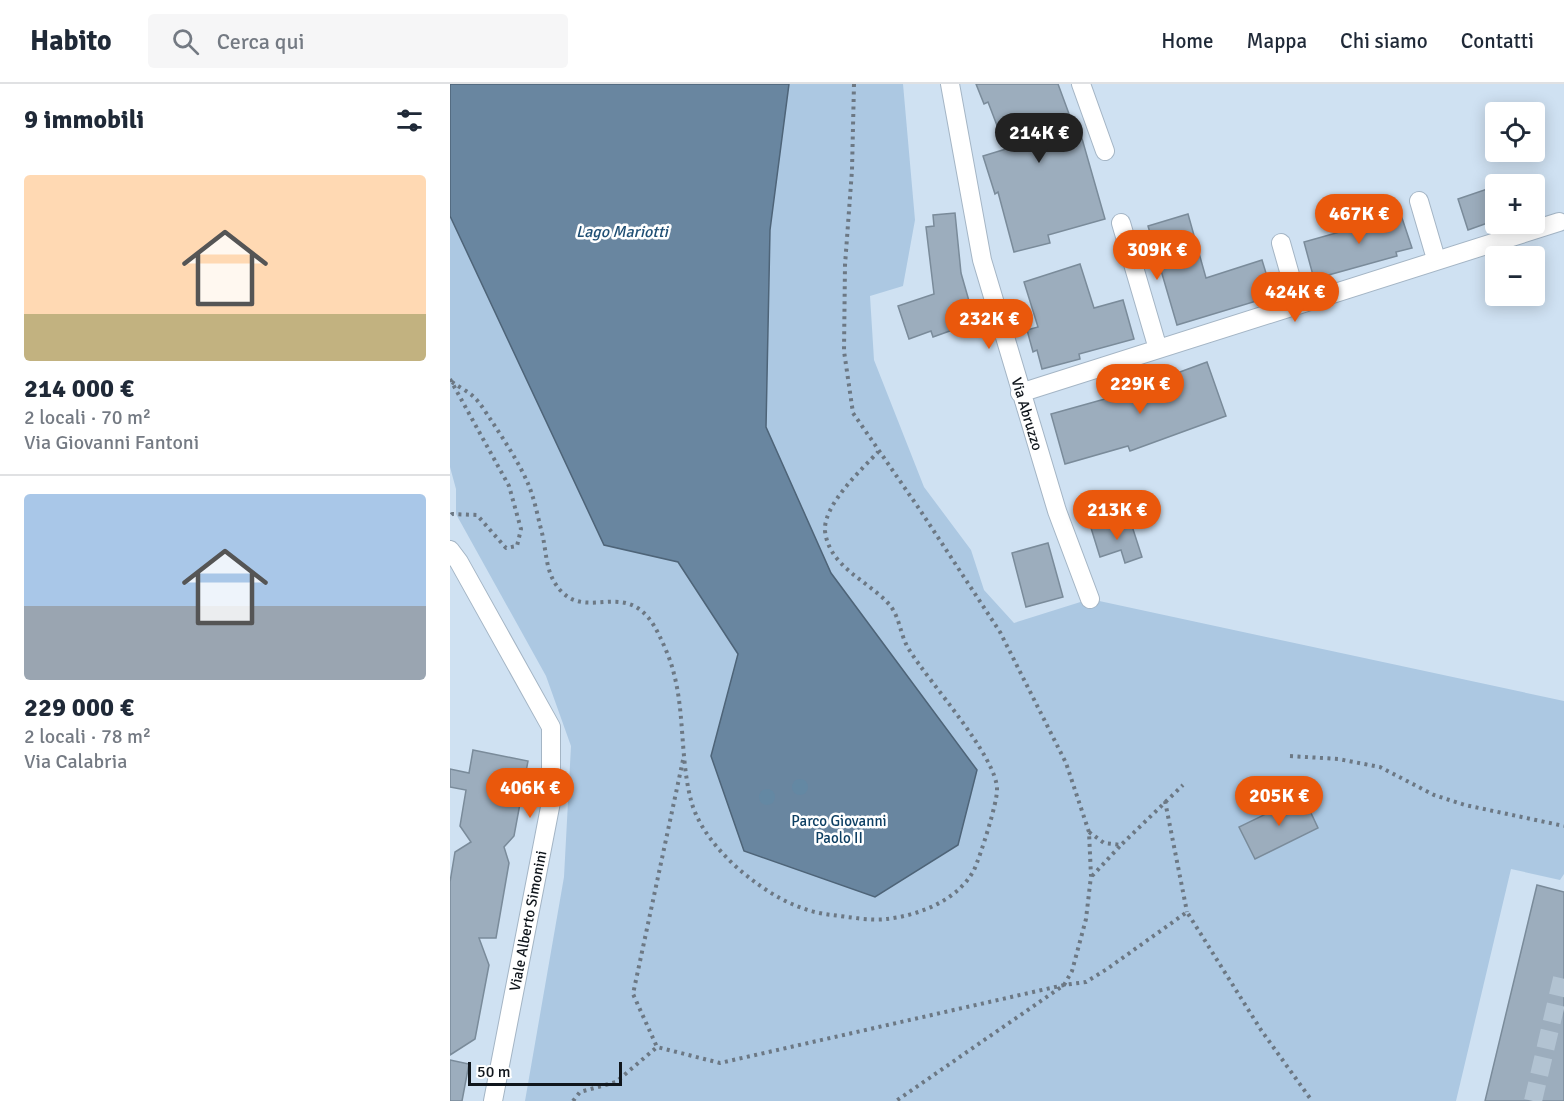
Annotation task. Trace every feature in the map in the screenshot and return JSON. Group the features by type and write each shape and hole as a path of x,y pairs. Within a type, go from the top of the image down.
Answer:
{"street":[{"name":"Via Abruzzo","path":"950,84 982,260 1057,511 1090,599"},
{"path":"1081,84 1105,151"},
{"path":"1419,201 1436,259"},
{"path":"1020,393 1436,259 1560,222"},
{"path":"1121,223 1158,349"},
{"path":"1281,243 1298,303"},
{"name":"Viale Alberto Simonini","path":"450,550 459,562 551,727 551,802 493,1101"}],"path":[{"path":"854,84 853,159 845,265 844,351 853,413 1000,632 1066,763 1089,832 1091,876 1086,919 1072,971 1064,985 896,1101"},
{"path":"451,380 476,398 528,485 544,538 546,560 552,579 561,591 572,600 581,603 627,602 640,608 658,632 674,674 692,806 711,840 738,870 775,898 828,915 886,919 922,910 956,894 972,873 981,854 998,791 990,762 909,650 896,614 880,596 853,576 834,553 825,533 831,510 836,502 852,480 879,452"},
{"path":"450,516 477,515 506,548 517,546 521,529 509,486 451,380"},
{"path":"450,508 456,514"},
{"path":"657,1047 633,994 684,755"},
{"path":"1290,756 1338,759 1380,767 1434,795 1465,805 1564,826"},
{"path":"1091,876 1183,785"},
{"path":"1165,801 1186,912 1262,1030 1312,1101"},
{"path":"1089,832 1104,843 1120,845"},
{"path":"657,1047 720,1063 1064,985 1086,982 1186,912"},
{"path":"573,1101 580,1092 616,1082 657,1047"}],"green space":[{"name":"Parco Giovanni Paolo II","path":"450,84 903,84 915,220 903,286 870,296 874,360 924,487 971,550 984,590 1014,623 1090,599 1564,701 1564,874 1560,880 1511,869 1456,1101 525,1101 564,877 571,746 546,676 456,514 456,489 450,467"}],"water":[{"name":"Lago Mariotti","path":"450,84 789,84 770,230 766,427 831,573 977,770 958,845 875,897 744,851 711,756 738,654 678,562 604,545 450,216"}],"building":[{"path":"976,84 1058,84 1072,122 1077,121 1105,219 1048,235 1050,243 1014,252 998,192 995,194 983,156 1006,149 988,102 984,104"},
{"path":"1485,190 1485,224 1468,230 1458,199"},
{"path":"1399,209 1412,248 1396,252 1397,256 1314,279 1304,242 1361,226 1359,219"},
{"path":"955,213 961,273 975,322 933,337 931,331 909,339 898,306 934,294 926,227 934,226 933,215"},
{"path":"1188,214 1206,278 1262,260 1273,296 1177,325 1148,226"},
{"path":"1080,264 1094,308 1123,300 1134,339 1079,354 1080,359 1042,369 1037,350 1033,352 1027,330 1038,327 1024,282"},
{"path":"1207,362 1226,416 1130,451 1128,446 1065,464 1051,414 1112,397"},
{"path":"1117,520 1119,527 1131,523 1142,557 1125,563 1121,550 1100,557 1091,528"},
{"path":"1048,543 1063,597 1026,607 1012,553"},
{"path":"473,750 528,761 514,836 504,847 509,863 496,938 479,938 489,965 475,1039 450,1055 450,882 455,852 471,842 460,826 466,790 450,787 450,769 469,773"},
{"path":"1303,796 1318,828 1255,859 1239,827"},
{"path":"1537,885 1564,892 1564,1101 1485,1101"},
{"path":"450,1060 469,1064 462,1101 450,1101"}],"tunnel":[{"path":"1533,1101 1564,970"}]}
